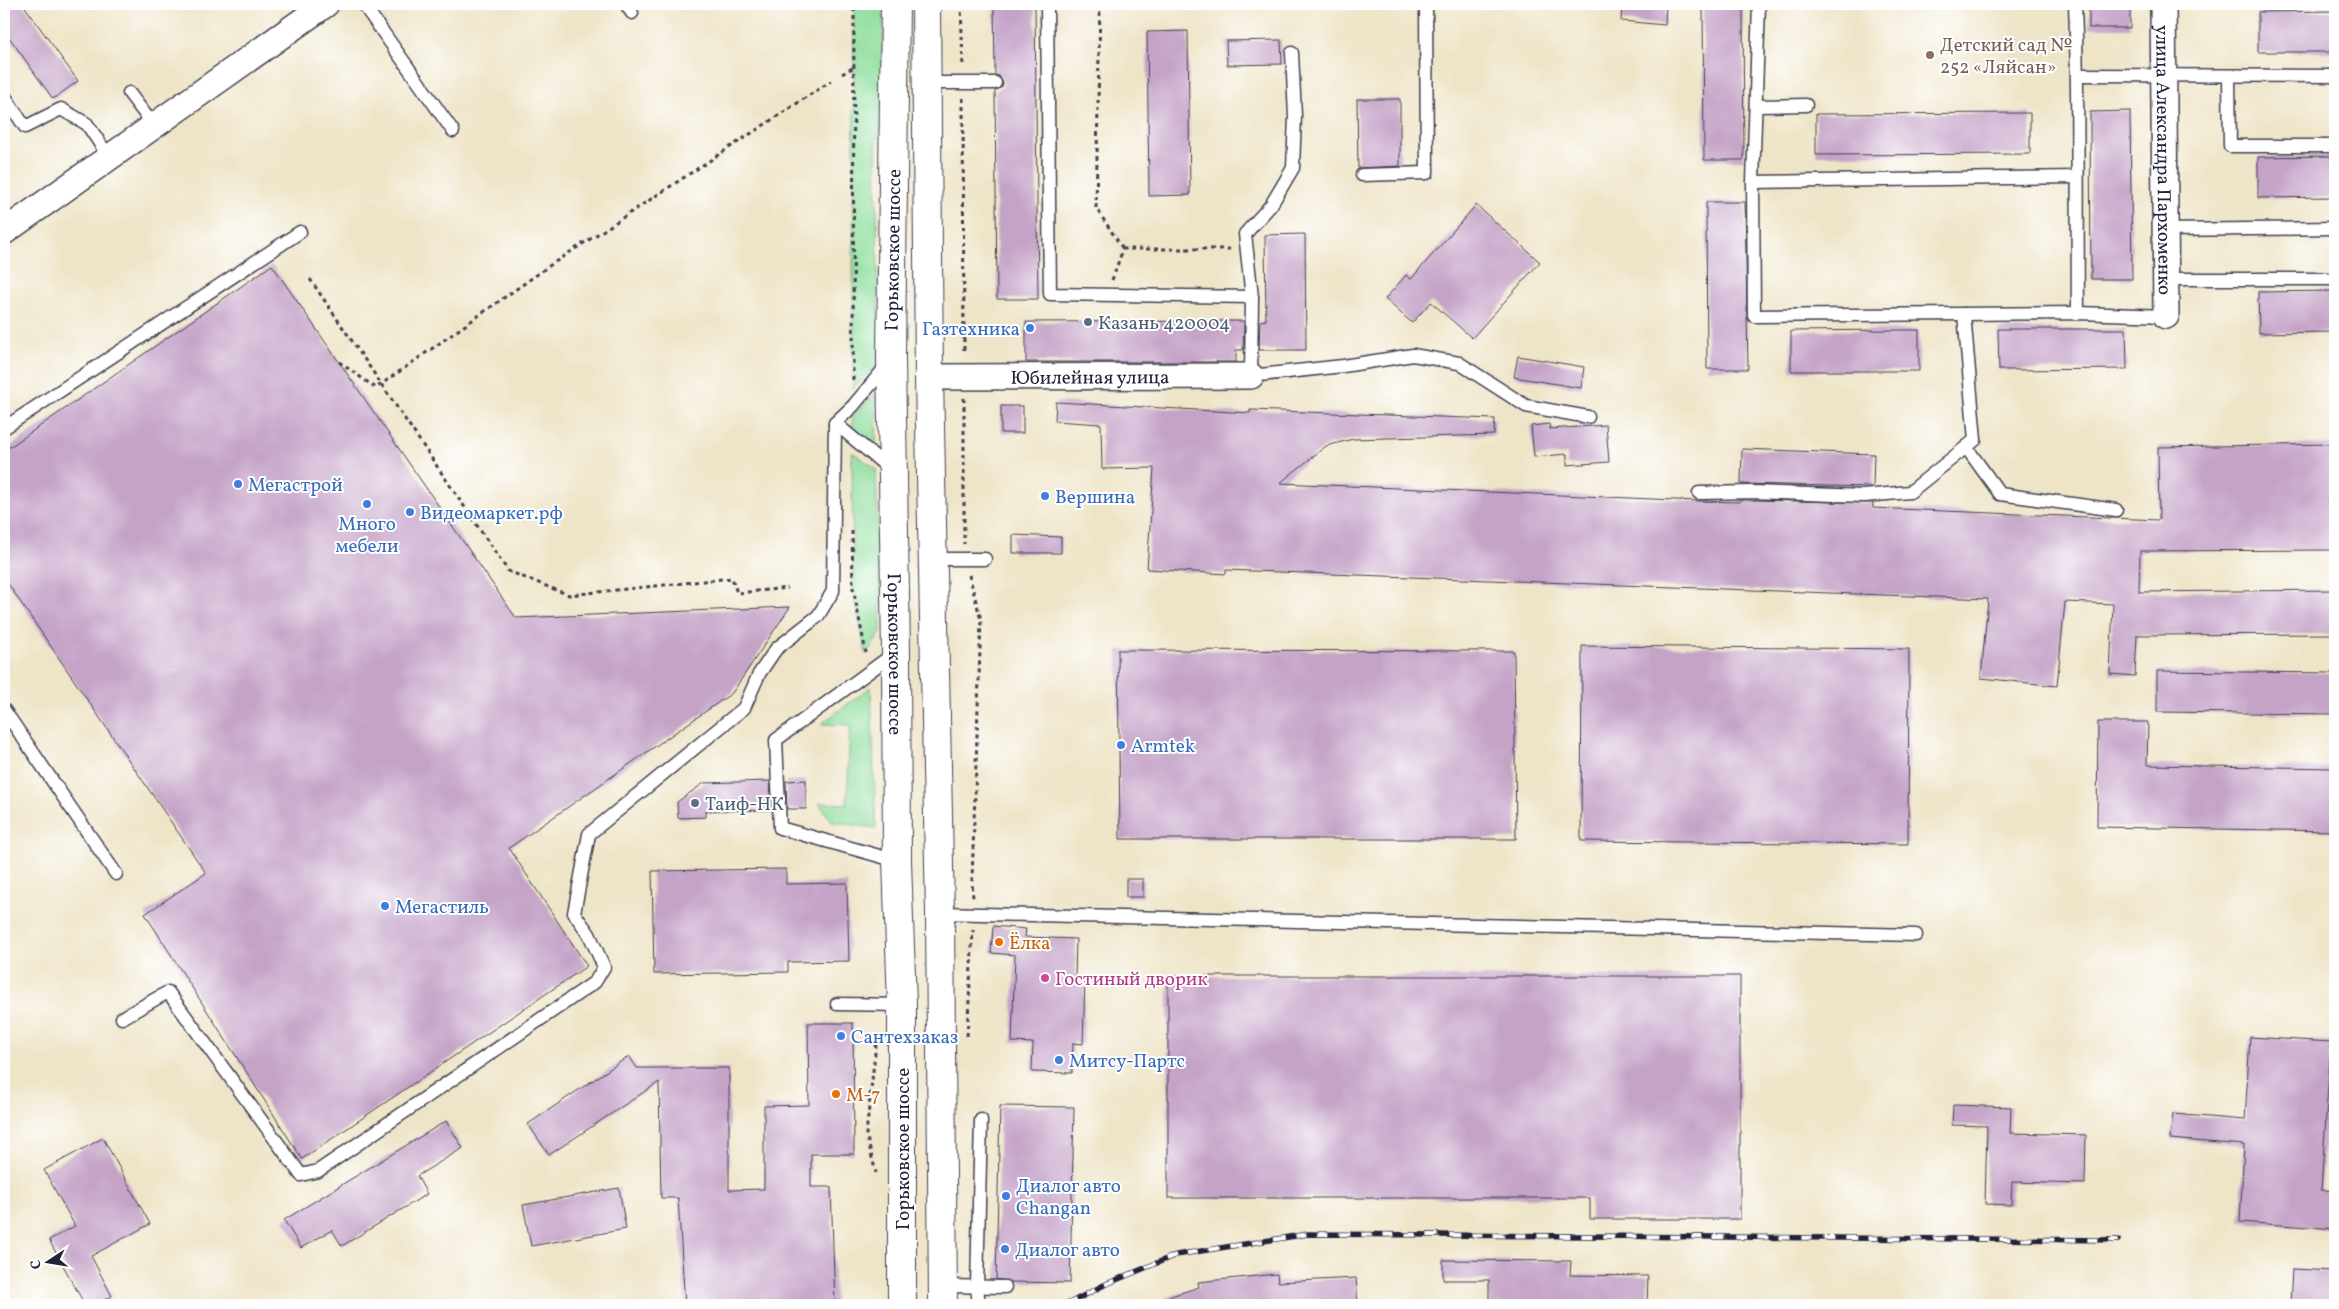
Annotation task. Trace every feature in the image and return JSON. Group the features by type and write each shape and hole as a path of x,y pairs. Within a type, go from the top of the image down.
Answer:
{"main road":[{"name":"Горьковское шоссе","path":"895,4 891,360 896,652 896,862 902,1005 902,1305"},
{"name":"Горьковское шоссе","path":"926,4 929,377 940,912 943,1296"}],"street":[{"path":"4,232 326,4"},
{"name":"улица Александра Пархоменко","path":"2163,4 2165,77 2164,279 2166,316"},
{"name":"Юбилейная улица","path":"929,377 1251,376"}],"lane":[{"path":"364,4 453,131"},
{"path":"1047,4 1042,82 1050,294 1252,297"},
{"path":"1362,175 1427,173 1426,4"},
{"path":"1759,4 1753,182 1754,316 2078,313 2166,316"},
{"path":"2075,4 2078,75 2076,177 2078,313"},
{"path":"1292,53 1295,116 1293,168 1271,205 1245,234 1252,297 1251,376 1343,366 1413,355 1459,363 1526,406 1588,416"},
{"path":"2078,75 2165,77 2335,76"},
{"path":"2229,77 2230,146 2335,146"},
{"path":"928,83 995,83"},
{"path":"129,93 154,126"},
{"path":"4,95 25,127 61,108 87,124 109,157"},
{"path":"1756,106 1806,106"},
{"path":"1753,182 2076,177"},
{"path":"2164,230 2335,228"},
{"path":"4,428 300,232"},
{"path":"2164,279 2335,279"},
{"path":"1699,493 1753,492 1864,496 1910,492 1975,440 1964,314"},
{"path":"122,1018 168,992 302,1175 318,1171 596,982 604,967 589,934 574,913 589,834 744,708 759,674 776,648 818,616 833,591 835,423 853,406 891,360"},
{"path":"835,423 892,471"},
{"path":"1966,447 2000,494 2116,510"},
{"path":"932,560 985,559"},
{"path":"896,652 776,740 780,828 877,854 896,862"},
{"path":"4,710 116,874"},
{"path":"940,912 1916,935"},
{"path":"837,1004 902,1005"},
{"path":"979,1305 977,1287 981,1120"},
{"path":"943,1296 977,1287 1006,1287"}],"path":[{"path":"853,388 854,4"},
{"path":"961,4 963,83 964,559 981,620 972,880 974,912 966,1045"},
{"path":"1100,4 1096,208 1123,249"},
{"path":"842,74 854,67"},
{"path":"339,362 376,388 548,266 830,81"},
{"path":"1123,249 1246,249"},
{"path":"1107,295 1123,249"},
{"path":"310,279 508,571 569,595 732,578 737,593 788,588"},
{"path":"852,530 853,588 866,654"}],"green space":[{"path":"854,4 883,4 883,124 876,142 879,363 853,388"},
{"path":"877,393 876,446 852,428 853,414"},
{"path":"852,452 876,469 881,633 866,654 853,588"},
{"path":"871,687 876,828 832,822 819,803 847,804 850,725 821,724"}],"building":[{"path":"4,4 23,4 78,81 53,99 4,30"},
{"path":"994,4 1035,4 1038,299 997,299 995,91 1002,87 1003,83 999,76 995,75"},
{"path":"1622,4 1666,4 1665,25 1621,21"},
{"path":"1703,4 1743,4 1744,160 1704,160"},
{"path":"2089,4 2130,4 2130,28 2089,28"},
{"path":"2335,11 2335,52 2258,52 2258,12"},
{"path":"1188,31 1190,195 1149,196 1147,32"},
{"path":"1281,40 1282,64 1227,65 1226,41"},
{"path":"1357,99 1400,99 1400,166 1358,168"},
{"path":"2130,111 2132,279 2091,279 2090,112"},
{"path":"2030,113 2030,154 1816,155 1816,114"},
{"path":"2335,156 2335,197 2258,198 2258,157"},
{"path":"1706,202 1745,202 1748,369 1707,369"},
{"path":"1476,205 1540,262 1472,338 1431,302 1412,323 1385,299 1406,275 1411,279"},
{"path":"1305,234 1306,350 1259,350 1260,321 1266,320 1265,235"},
{"path":"272,265 516,618 790,607 732,693 509,848 587,966 302,1159 145,914 206,873 4,578 4,451"},
{"path":"2335,291 2335,332 2259,333 2258,292"},
{"path":"1244,321 1243,350 1236,350 1236,362 1026,362 1026,322"},
{"path":"1998,329 2126,329 2127,369 1999,370"},
{"path":"1919,330 1919,371 1791,371 1791,331"},
{"path":"1518,356 1584,367 1581,388 1514,377"},
{"path":"1056,402 1250,413 1250,410 1495,419 1494,435 1353,439 1326,446 1280,483 1699,501 1740,502 1740,500 1753,500 1873,503 1873,508 2159,520 2158,447 2335,444 2335,550 2140,551 2139,592 2335,590 2335,634 2137,635 2135,676 2110,674 2113,604 2065,602 2057,686 1981,678 1988,599 1226,570 1226,574 1147,569 1154,468 1102,469 1101,424 1055,421"},
{"path":"1001,406 1023,406 1023,433 1001,433"},
{"path":"1549,424 1550,429 1606,425 1609,462 1567,465 1567,454 1534,457 1531,426"},
{"path":"1742,449 1874,454 1873,487 1741,484"},
{"path":"1013,535 1061,537 1061,553 1013,553"},
{"path":"1582,646 1909,649 1908,844 1581,841"},
{"path":"1118,650 1514,651 1516,839 1120,839"},
{"path":"2157,671 2335,673 2335,714 2157,712"},
{"path":"2098,722 2148,722 2147,765 2335,768 2335,831 2097,827"},
{"path":"806,780 806,809 787,809 786,781"},
{"path":"770,781 771,810 706,811 706,817 678,818 677,802 704,783"},
{"path":"786,869 786,884 847,883 849,961 788,962 788,972 654,974 652,871"},
{"path":"1126,879 1143,879 1143,897 1126,897"},
{"path":"993,926 1026,929 1025,937 1076,939 1075,978 1085,979 1083,1044 1073,1043 1072,1073 1032,1072 1033,1043 1012,1042 1015,955 991,953"},
{"path":"1168,976 1740,976 1740,1219 1590,1219 1590,1198 1168,1198"},
{"path":"808,1023 853,1023 854,1154 811,1154 811,1187 831,1187 835,1305 685,1305 678,1198 661,1198 659,1082 549,1155 528,1124 629,1056 637,1068 729,1068 729,1190 764,1189 764,1106 809,1105"},
{"path":"2250,1037 2331,1042 2321,1190 2335,1191 2335,1229 2240,1222 2244,1145 2170,1139 2173,1114 2245,1120"},
{"path":"1953,1105 2011,1107 2010,1133 2086,1135 2085,1184 2012,1182 2011,1205 1985,1204 1987,1126 1952,1125"},
{"path":"1000,1106 1074,1107 1070,1283 1011,1282 996,1279"},
{"path":"446,1121 463,1148 417,1176 427,1194 342,1246 332,1230 301,1248 284,1220"},
{"path":"103,1138 150,1224 91,1256 112,1296 94,1305 85,1305 49,1240 75,1226 44,1170"},
{"path":"619,1188 626,1229 531,1246 523,1205"},
{"path":"1443,1260 1571,1261 1570,1275 1648,1276 1647,1305 1489,1305 1489,1280 1443,1280"},
{"path":"2292,1269 2335,1271 2334,1305 2290,1305"},
{"path":"1277,1274 1278,1282 1356,1278 1358,1305 1153,1305 1153,1302 1199,1287 1198,1282"}],"railway":[{"path":"1066,1305 1104,1285 1176,1255 1308,1234 2118,1240"}],"place":[{"name":"Детский сад № 252 «Ляйсан»","path":"1930,55"},
{"name":"Казань 420004","path":"1088,322"},
{"name":"Газтехника","path":"1030,328"},
{"name":"Мегастрой","path":"238,484"},
{"name":"Вершина","path":"1045,496"},
{"name":"Много мебели","path":"367,504"},
{"name":"Видеомаркет.рф","path":"410,512"},
{"name":"Armtek","path":"1121,745"},
{"name":"Таиф-НК","path":"695,803"},
{"name":"Мегастиль","path":"385,906"},
{"name":"Ёлка","path":"999,942"},
{"name":"Гостиный дворик","path":"1045,978"},
{"name":"Сантехзаказ","path":"841,1036"},
{"name":"Митсу-Партс","path":"1059,1060"},
{"name":"M-7","path":"836,1094"},
{"name":"Диалог авто Changan","path":"1006,1196"},
{"name":"Диалог авто","path":"1005,1249"}]}
